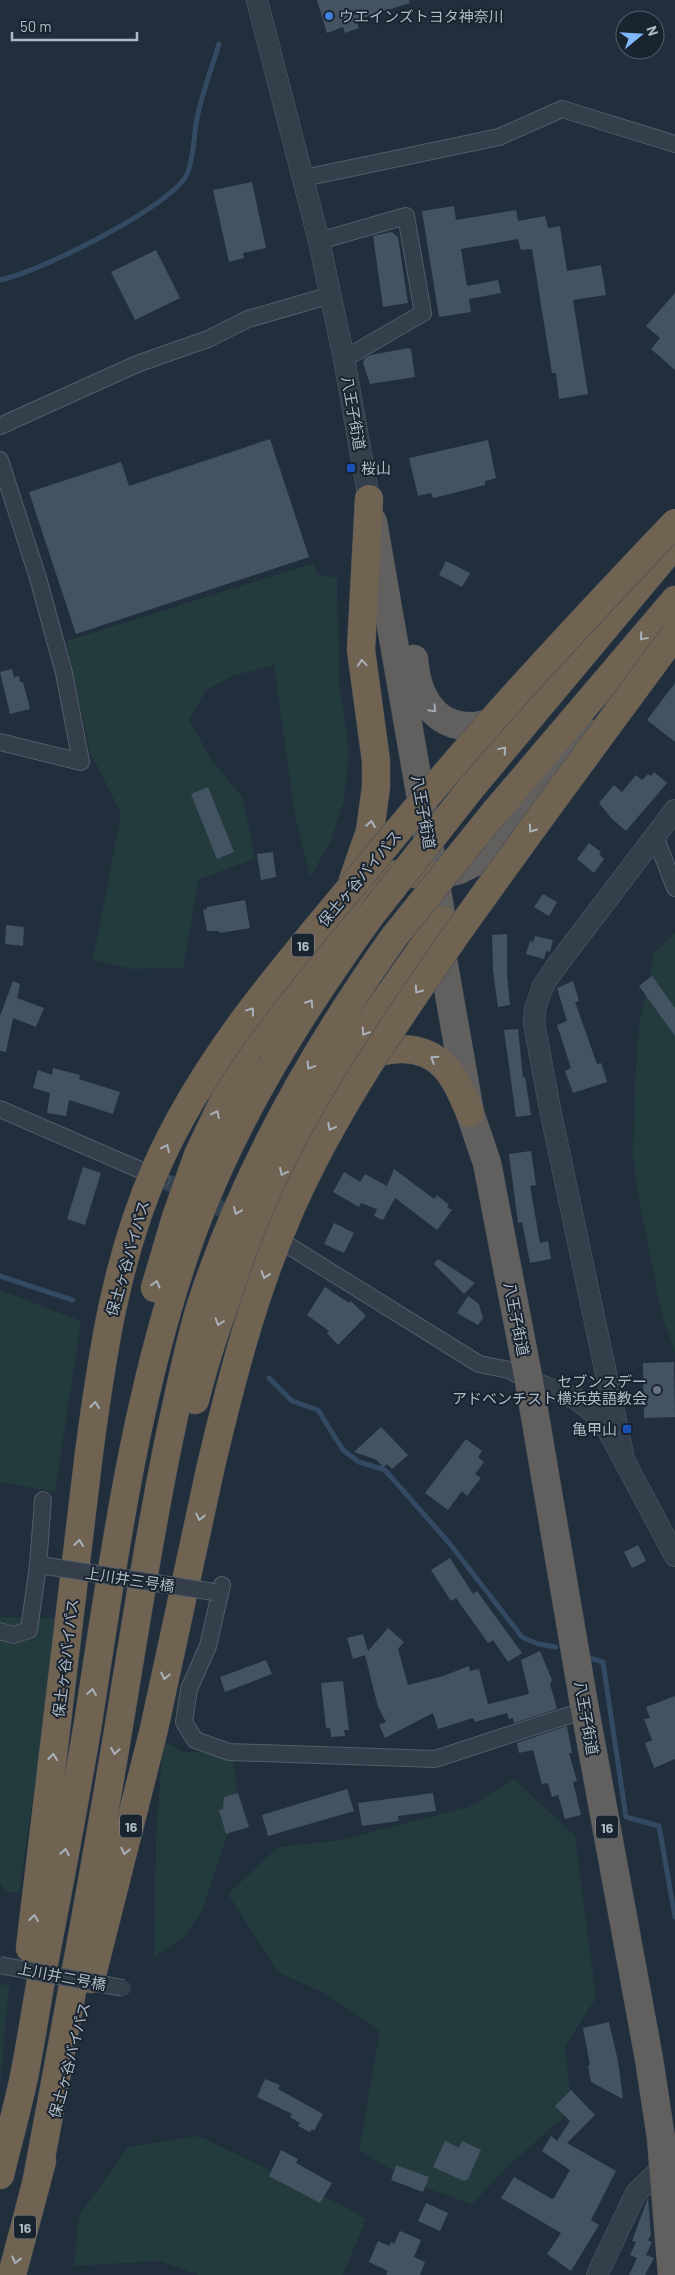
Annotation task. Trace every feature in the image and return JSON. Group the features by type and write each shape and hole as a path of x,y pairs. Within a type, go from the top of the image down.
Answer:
{"highway":[{"name":"八王子街道","path":"369,498 435,876 442,920 439,937 470,1113 487,1163 529,1381 585,1710 668,2136 664,2166 672,2275"},
{"name":"16","path":"103,1625 110,1522 118,1449 137,1358 176,1217 214,1119 247,1052 317,948 344,902 365,849 376,787 376,760 361,650 369,498"},
{"name":"16","path":"426,822 443,789 675,516"},
{"name":"保土ヶ谷バイパス","path":"0,2174 15,2076 89,1453 108,1322 132,1232 170,1140 207,1072 260,998 474,740 675,523"},
{"name":"16","path":"0,2174 24,2078 80,1766 130,1461 149,1379 174,1286 195,1226 219,1169 272,1064 338,960 371,915 472,788 675,544"},
{"name":"16","path":"381,567 406,619 418,686 433,710 445,721 456,726 474,728 491,723 508,714"},
{"name":"16","path":"37,2179 96,1864 163,1470 183,1374 200,1309 244,1195 290,1100 333,1028 394,938 494,813 675,600"},
{"name":"16","path":"317,948 356,898 368,885 380,877 395,873 435,876 474,864 491,850 675,628"},
{"name":"保土ヶ谷バイパス","path":"12,2275 122,1864 210,1470 237,1359 272,1254 291,1208 334,1122 398,1018 491,886 675,634"},
{"name":"八王子街道","path":"442,920 453,932 485,1110 487,1163"},
{"name":"16","path":"123,1703 198,1387 223,1311 242,1263 308,1122 337,1075 442,920"},
{"path":"337,1075 363,1059 390,1049 410,1049 429,1055 443,1065 455,1080 470,1113"}],"street":[{"name":"八王子街道","path":"257,0 319,241 344,358 369,498"},
{"path":"304,178 499,137 562,109 675,144"},
{"path":"319,241 406,216 423,313 344,358"},
{"path":"0,426 137,364 208,340 248,319 331,295"},
{"path":"0,460 38,578 59,654 80,762 0,742"},
{"path":"623,1454 551,1114 534,1023 535,1010 547,980 675,810"},
{"path":"655,836 675,888"},
{"path":"0,1109 165,1181"},
{"path":"273,1236 479,1364 509,1370 529,1381 575,1398 588,1406 602,1419 623,1454 675,1556"},
{"path":"0,1631 13,1635 29,1630 42,1565 43,1500"},
{"name":"上川井三号橋","path":"42,1565 219,1590 208,1646 189,1689 184,1722 195,1740 229,1752 435,1759 585,1710"},
{"name":"上川井二号橋","path":"0,1965 123,1988"},
{"path":"597,2275 636,2193 664,2166"}],"green space":[{"path":"314,563 317,574 337,578 339,682 349,751 344,800 331,841 310,877 295,816 274,665 233,676 206,690 189,720 211,759 243,798 255,859 199,879 183,968 132,969 93,960 121,814 90,752 66,641"},
{"path":"675,934 675,1353 662,1316 639,1199 633,1156 639,1026 654,953"},
{"path":"0,1290 81,1321 55,1492 0,1482"},
{"path":"0,1617 59,1618 19,1893 6,1892 0,1882"},
{"path":"163,1741 183,1752 233,1753 237,1793 232,1820 203,1909 183,1938 154,1957 156,1841"},
{"path":"514,1779 575,1836 596,1998 565,2046 572,2110 508,2166 472,2204 415,2184 359,2150 380,2031 324,1993 278,1972 228,1894 278,1847 340,1840 469,1807"},
{"path":"9,1984 0,2086 0,1985"},
{"path":"199,2136 330,2199 366,2219 343,2275 198,2275 160,2261 74,2266 79,2216 128,2147"}],"building":[{"path":"317,0 409,0 410,3 356,20 359,28 345,33 343,27 327,33"},
{"path":"252,182 266,248 243,253 244,258 229,262 213,190"},
{"path":"454,206 456,220 516,210 518,221 545,216 548,228 560,226 567,271 601,265 606,295 573,300 588,394 559,399 556,373 552,373 532,249 521,250 518,239 461,249 467,286 498,280 501,293 469,299 471,312 439,317 422,211"},
{"path":"392,232 398,237 408,303 383,307 373,236"},
{"path":"156,250 180,298 135,320 111,272"},
{"path":"675,293 675,370 651,349 660,338 646,326"},
{"path":"411,349 415,377 370,384 363,363 365,358 371,355"},
{"path":"270,439 309,557 76,634 29,492 121,462 129,486"},
{"path":"488,440 496,478 485,481 485,485 433,498 431,493 418,496 409,458"},
{"path":"446,561 470,573 462,587 439,575"},
{"path":"12,669 14,677 19,676 20,682 23,682 30,709 10,714 0,672"},
{"path":"675,683 675,742 647,720"},
{"path":"654,772 667,783 626,831 612,819 599,803 614,785 622,792 636,775 642,780 648,774 651,776"},
{"path":"208,787 234,852 217,859 191,794"},
{"path":"589,843 601,852 599,854 604,859 594,873 577,859"},
{"path":"273,852 276,877 261,880 257,854"},
{"path":"543,894 557,902 549,916 534,907"},
{"path":"245,900 250,928 220,933 219,931 207,931 203,910 207,909 207,907"},
{"path":"6,925 24,927 23,946 5,944"},
{"path":"507,934 507,974 510,1005 498,1007 493,971 492,935"},
{"path":"535,936 553,940 550,952 546,951 544,959 526,954 530,941 533,942"},
{"path":"652,976 675,1008 675,1036 639,986"},
{"path":"13,981 20,984 17,998 44,1008 36,1027 13,1018 6,1052 0,1051 0,1016"},
{"path":"573,981 579,1001 575,1002 597,1064 601,1063 607,1082 573,1093 565,1071 571,1068 557,1025 567,1021 557,988"},
{"path":"518,1029 523,1078 525,1077 531,1115 516,1117 504,1030"},
{"path":"53,1068 80,1075 79,1079 120,1092 113,1114 69,1100 66,1116 47,1113 50,1093 33,1088 38,1070 52,1075"},
{"path":"531,1151 536,1185 530,1186 540,1243 548,1241 551,1259 530,1263 522,1222 518,1223 509,1154"},
{"path":"83,1167 101,1173 85,1225 67,1219"},
{"path":"394,1169 434,1199 437,1195 449,1205 447,1207 452,1210 437,1230 395,1198 383,1220 374,1216 377,1209 361,1203 359,1207 333,1192 344,1172 360,1182 365,1174 387,1186"},
{"path":"334,1223 354,1233 344,1253 324,1244"},
{"path":"438,1259 475,1283 464,1294 434,1264"},
{"path":"325,1287 349,1303 351,1301 366,1316 338,1345 327,1333 329,1331 307,1315"},
{"path":"468,1296 479,1304 483,1318 478,1325 457,1313"},
{"path":"674,1362 675,1417 644,1418 643,1363"},
{"path":"381,1427 408,1455 392,1469 387,1464 383,1468 377,1460 354,1452"},
{"path":"466,1439 482,1451 478,1457 484,1462 475,1474 481,1478 467,1496 462,1491 448,1510 425,1493"},
{"path":"638,1545 646,1561 632,1568 624,1552"},
{"path":"450,1558 473,1594 477,1591 522,1653 508,1662 493,1640 488,1643 456,1598 451,1601 431,1570"},
{"path":"388,1628 404,1642 398,1649 408,1685 443,1676 469,1666 470,1671 479,1669 488,1704 529,1694 521,1660 540,1651 552,1680 550,1684 557,1709 514,1723 513,1718 509,1719 507,1713 475,1722 473,1718 438,1729 433,1713 385,1738 379,1725 386,1722 378,1707 365,1655 353,1659 347,1638 363,1634 368,1651"},
{"path":"266,1660 272,1674 225,1692 220,1677"},
{"path":"343,1681 349,1730 344,1730 345,1736 331,1737 330,1728 326,1728 321,1683"},
{"path":"675,1696 675,1759 654,1768 645,1743 652,1740 644,1719 650,1718 646,1707"},
{"path":"567,1726 572,1753 569,1753 577,1781 573,1782 581,1815 565,1819 558,1795 552,1797 548,1783 542,1784 533,1750 519,1753 517,1743"},
{"path":"347,1789 354,1811 268,1836 262,1815"},
{"path":"238,1793 249,1827 226,1834 219,1810 223,1809 224,1797"},
{"path":"433,1793 436,1811 398,1816 399,1821 362,1826 358,1803"},
{"path":"609,2022 618,2061 623,2099 591,2082 588,2065 590,2065 583,2028"},
{"path":"265,2079 280,2085 278,2089 323,2114 314,2131 312,2129 310,2132 298,2126 300,2123 290,2117 292,2114 257,2097"},
{"path":"571,2090 595,2115 567,2143 616,2171 591,2220 599,2225 571,2271 547,2254 561,2233 501,2198 514,2177 552,2199 554,2198 570,2170 542,2151 551,2136 557,2141 570,2121 555,2106"},
{"path":"445,2141 459,2148 462,2141 481,2150 468,2179 464,2181 433,2167"},
{"path":"281,2150 298,2159 296,2163 332,2183 320,2203 269,2176"},
{"path":"396,2165 429,2177 423,2192 391,2180"},
{"path":"648,2198 651,2235 648,2240 652,2242 646,2255 654,2258 645,2275 629,2275 637,2258 630,2255 636,2242 632,2241"},
{"path":"426,2203 448,2213 440,2231 418,2221"},
{"path":"400,2231 421,2240 414,2257 425,2262 420,2275 386,2275 388,2271 369,2262 378,2241 389,2246 391,2242 394,2244"}],"waterway":[{"path":"0,280 42,265 101,237 157,203 176,187 187,174 190,167 196,121 219,44"},
{"path":"0,1276 73,1300"},
{"path":"269,1378 292,1401 318,1410 343,1450 359,1462 385,1470 450,1544 522,1637 538,1644 556,1647"},
{"path":"590,1658 603,1662 626,1817 659,1826 675,1917"}],"tunnel":[{"path":"165,1181 241,1219"}],"place":[{"name":"ウエインズトヨタ神奈川","path":"329,16"},
{"name":"桜山","path":"351,468"},
{"name":"セブンスデー アドベンチスト横浜英語教会","path":"657,1390"},
{"name":"亀甲山","path":"627,1429"}]}
